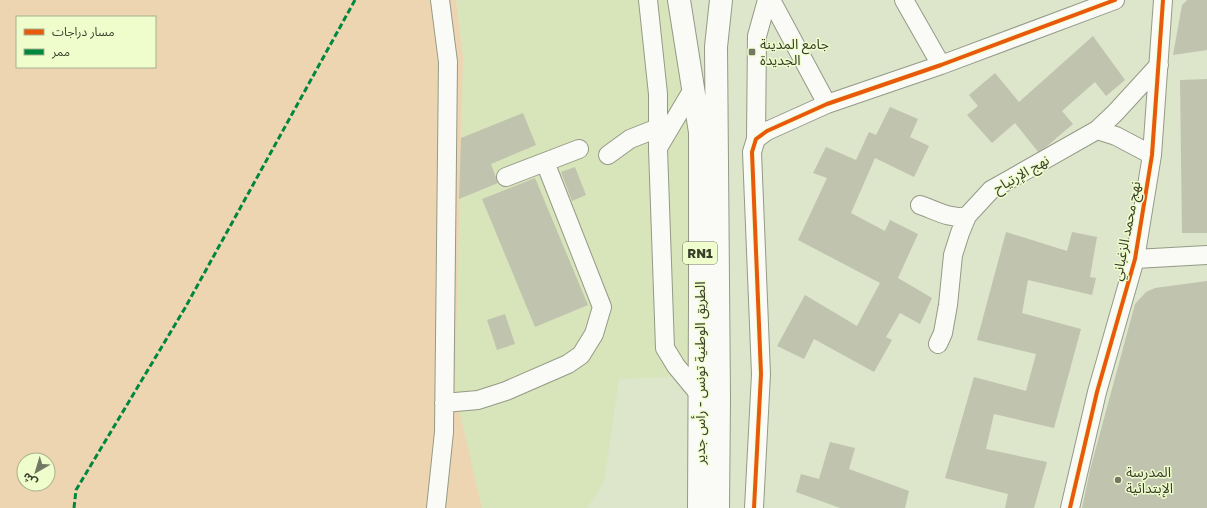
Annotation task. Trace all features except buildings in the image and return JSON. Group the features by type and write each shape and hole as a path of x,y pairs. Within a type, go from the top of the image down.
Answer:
{"main road":[{"name":"الطريق الوطنية تونس - رأس جدير","path":"679,0 700,132 700,395 698,508"},
{"name":"الطريق الوطنية تونس - رأس جدير","path":"718,508 719,399 716,47 721,0"}],"street":[{"path":"436,508 444,432 448,62 440,0"},
{"path":"648,0 658,94 658,149 665,348 676,366 700,395"},
{"path":"754,508 761,374 752,152 756,139 757,36 767,0"},
{"path":"771,0 827,104"},
{"path":"904,0 941,65"},
{"path":"756,139 767,131 827,104 941,65 1114,0"},
{"name":"نهج محمد الزغباني","path":"1070,508 1097,392 1135,259 1152,155 1163,0"},
{"name":"نهج الإرتياح","path":"938,344 943,333 953,255 967,216 990,190 1097,130 1115,113 1159,65"},
{"path":"658,149 693,88"},
{"path":"608,156 630,139 658,128"},
{"path":"1097,130 1116,136 1152,155"},
{"path":"506,177 579,149"},
{"path":"444,403 478,400 506,391 568,364 581,355 594,334 602,308 545,162"},
{"path":"920,205 952,216 967,216"},
{"path":"1135,259 1207,255"}],"shaded area":[{"path":"0,0 456,0 463,57 455,393 482,508 0,508"},
{"path":"456,0 669,0 687,62 695,376 619,379 604,482 587,508 482,508 455,393 463,58"}],"marked path":[{"path":"74,508 76,490 185,308 355,0"}],"cycle path":[{"path":"754,508 761,374 752,152 756,139 767,131 827,104 941,65 1115,0"},
{"path":"1070,508 1097,392 1135,259 1152,155 1163,0"}],"place":[{"name":"جامع المدينة الجديدة","path":"752,52"},
{"name":"المدرسة الإبتدائية","path":"1118,480"}]}
